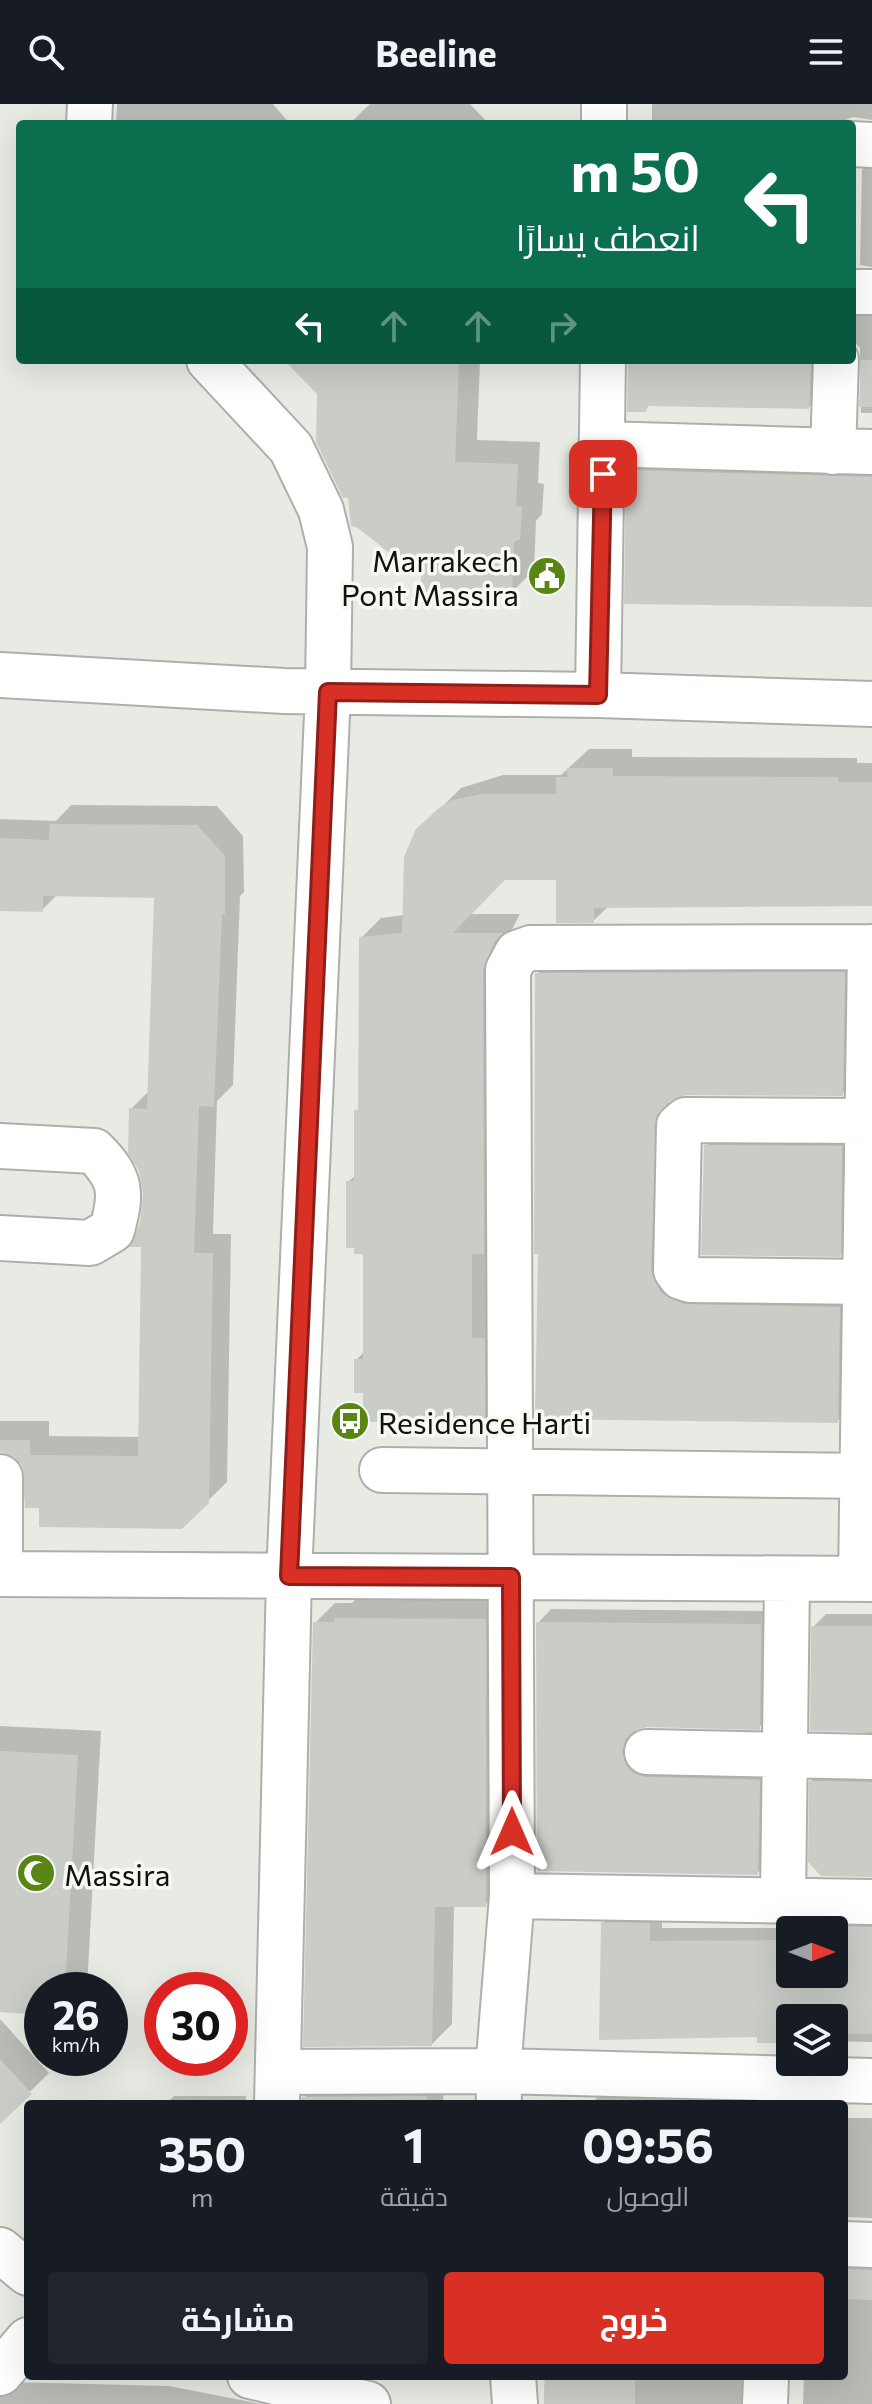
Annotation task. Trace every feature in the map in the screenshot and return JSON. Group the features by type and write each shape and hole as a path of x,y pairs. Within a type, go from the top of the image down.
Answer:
{"street":[{"path":"213,364 291,448 321,510 330,547 328,692 289,1576 278,2088 499,2088 872,2081"},
{"path":"598,695 603,364"},
{"path":"603,444 852,452 837,364"},
{"path":"0,675 328,692 598,695 872,704"},
{"path":"0,1477 0,1574 511,1577 787,1579 866,1579 871,947 531,948 517,953 508,970 511,1577 512,1896 499,2088"},
{"path":"869,1282 690,1280 681,1277 676,1270 676,1254 679,1126 686,1120 870,1121"},
{"path":"0,1146 94,1151 114,1171 120,1201 112,1230 90,1243 0,1238"},
{"path":"382,1470 867,1476"},
{"path":"783,1900 787,1579"},
{"path":"647,1752 872,1757"},
{"path":"512,1896 872,1902"},
{"path":"848,2244 872,2245"},
{"path":"0,2250 24,2270"},
{"path":"0,2373 24,2345"},
{"path":"267,2380 368,2404"},
{"path":"513,2380 515,2404"},
{"path":"765,2404 766,2380"}],"building":[{"path":"861,360 872,360 872,407 859,407"},
{"path":"288,364 459,364 455,462 518,464 516,506 522,507 520,539 514,542 512,595 419,595 422,572 391,561 393,556 358,528 351,526 348,498 343,498 316,442 317,394"},
{"path":"628,364 811,364 809,409 648,406 646,412 627,412"},
{"path":"626,470 872,477 872,607 624,604"},
{"path":"567,768 613,768 613,776 838,777 838,782 872,782 872,906 594,908 594,923 556,923 556,880 505,880 453,933 503,933 495,941 483,970 484,1254 472,1254 472,1338 485,1338 485,1422 363,1422 363,1393 354,1393 354,1359 363,1359 363,1254 354,1254 354,1248 346,1248 346,1181 354,1181 354,1110 358,1110 359,937 402,933 404,857 416,829 439,808 452,800 482,794 556,794 556,777 567,777"},
{"path":"50,824 197,825 225,856 225,914 222,914 214,1107 199,1106 194,1253 213,1253 209,1503 182,1529 39,1527 39,1508 25,1508 22,1465 13,1456 0,1452 0,1440 30,1440 30,1455 138,1456 141,1247 130,1247 140,1223 143,1194 139,1171 128,1153 129,1108 147,1109 154,898 43,896 43,912 0,911 0,838 49,840"},
{"path":"845,972 843,1096 686,1095 670,1101 657,1115 651,1269 661,1292 683,1304 840,1307 838,1423 535,1419 538,1254 534,1254 535,973"},
{"path":"704,1145 842,1146 841,1257 701,1255"},
{"path":"334,1618 486,1619 486,1907 435,1907 432,2046 303,2047 313,1622 334,1622"},
{"path":"536,1622 761,1624 760,1730 647,1727 634,1731 626,1738 622,1752 626,1765 633,1773 646,1777 760,1780 758,1875 537,1871"},
{"path":"811,1626 872,1626 872,1732 810,1731"},
{"name":"Massira","path":"0,1751 78,1755 66,1972 24,1972 24,2014 0,2012"},
{"path":"809,1781 872,1782 872,1877 821,1876 808,1862"},
{"path":"601,1922 650,1923 650,1941 776,1940 776,1988 848,1988 848,1927 872,1927 872,2034 848,2034 848,2004 776,2004 776,2043 757,2043 757,2037 599,2040"},
{"path":"0,2059 32,2094 0,2124"},
{"path":"427,2096 427,2100 302,2100 302,2097"},
{"path":"848,2269 872,2270 872,2300 848,2299"},
{"path":"545,2380 635,2380 635,2404 544,2404"}],"place":[{"name":"Marrakech Pont Massira","path":"547,576"},
{"name":"Residence Harti","path":"350,1421"},
{"name":"Massira","path":"36,1873"}],"route":[{"path":"512,1832 511,1577 289,1576 328,692 598,695 603,474"}]}
